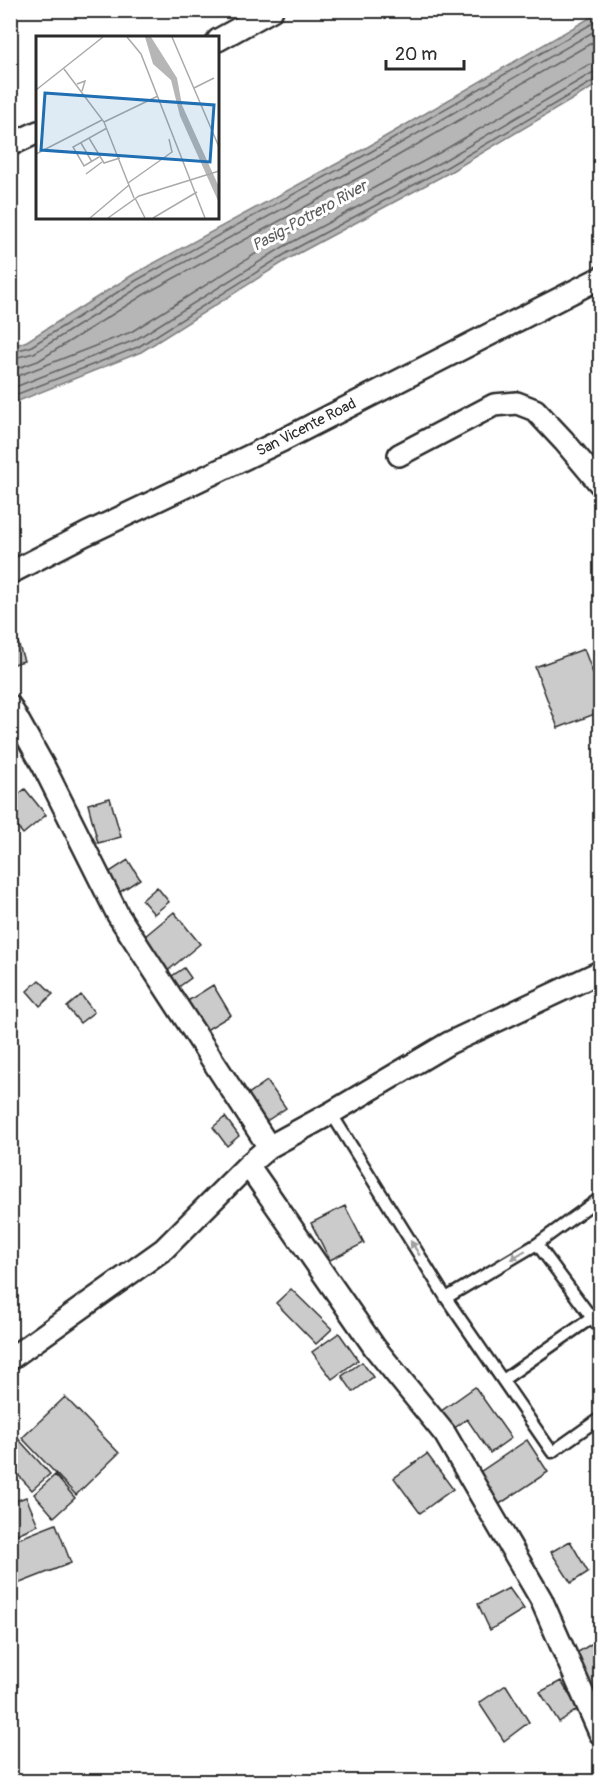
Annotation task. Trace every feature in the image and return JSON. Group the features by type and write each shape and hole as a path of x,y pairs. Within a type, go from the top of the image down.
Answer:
{"street":[{"path":"219,39 272,10"},
{"path":"10,145 36,133"},
{"name":"San Vicente Road","path":"10,573 283,440 600,278"},
{"path":"399,454 494,405 517,403 535,410 600,484"},
{"path":"10,705 44,767 118,915 269,1147"},
{"path":"10,1359 164,1249 269,1147 449,1043 600,972"},
{"path":"248,1165 375,1348 445,1434 541,1599 600,1733"}],"lane":[{"path":"331,1113 446,1298 552,1452 600,1419"},
{"path":"446,1298 537,1244 600,1198"},
{"path":"537,1244 596,1315 600,1329"},
{"path":"503,1380 596,1315"}],"water":[{"name":"Pasig-Potrero River","path":"600,12 600,83 450,172 290,258 141,352 11,404 11,347 27,341 134,274 364,149"}],"building":[{"path":"15,633 24,661 10,665 10,634"},
{"path":"584,649 600,692 600,712 558,728 535,667"},
{"path":"25,789 46,815 23,834 10,818 10,801"},
{"path":"110,798 121,837 98,843 88,804"},
{"path":"128,860 140,879 114,896 102,877"},
{"path":"157,887 169,902 154,914 142,900"},
{"path":"174,912 200,944 165,973 139,941"},
{"path":"184,968 191,978 173,991 166,980"},
{"path":"39,980 53,994 40,1006 27,991"},
{"path":"213,985 231,1015 203,1032 186,1002"},
{"path":"81,995 94,1012 80,1023 67,1007"},
{"path":"267,1081 286,1108 262,1124 244,1097"},
{"path":"225,1117 239,1136 227,1146 213,1127"},
{"path":"345,1206 364,1243 330,1260 311,1223"},
{"path":"291,1289 332,1329 316,1344 276,1303"},
{"path":"339,1333 358,1360 332,1379 312,1352"},
{"path":"362,1362 373,1377 353,1392 342,1376"},
{"path":"475,1387 511,1438 490,1453 467,1419 449,1432 437,1414"},
{"path":"65,1397 119,1453 76,1495 22,1438"},
{"path":"13,1433 50,1474 32,1490 10,1466 10,1435"},
{"path":"527,1440 548,1472 492,1509 471,1478"},
{"path":"427,1454 453,1489 420,1513 394,1478"},
{"path":"55,1475 75,1498 54,1517 34,1494"},
{"path":"26,1497 38,1525 10,1537 10,1503"},
{"path":"56,1524 71,1563 20,1583 10,1560 10,1542"},
{"path":"570,1541 588,1572 571,1583 551,1552"},
{"path":"509,1588 524,1609 490,1630 478,1604"},
{"path":"596,1641 600,1648 600,1711 570,1657"},
{"path":"561,1681 578,1709 559,1722 540,1692"},
{"path":"506,1685 529,1722 504,1741 479,1703"}]}
